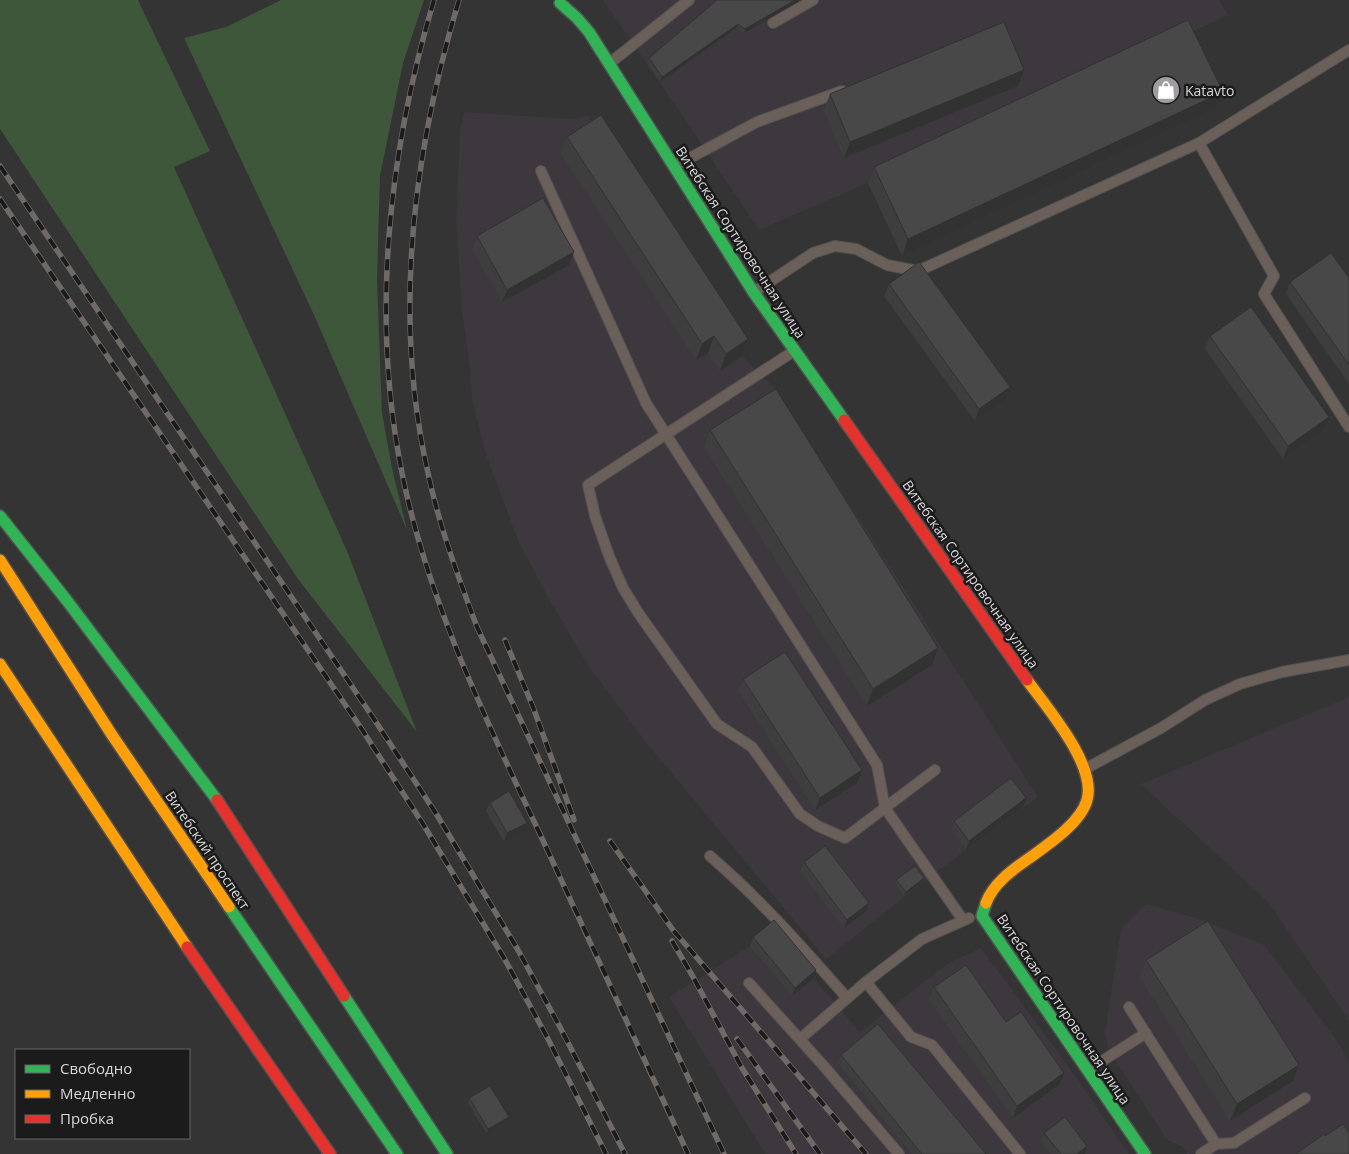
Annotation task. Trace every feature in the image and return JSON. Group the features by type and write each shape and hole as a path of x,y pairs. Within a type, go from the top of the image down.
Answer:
{"main road":[{"name":"Витебская Сортировочная улица","path":"559,1 578,18 589,32 754,293 1078,752 1088,780 1087,801 1076,821 1008,874 984,904 982,916 1144,1154"},
{"path":"0,516 68,602 220,804 446,1152"},
{"name":"Витебский проспект","path":"0,560 112,735 397,1154"},
{"path":"0,664 172,925 328,1152"}],"lane":[{"path":"610,64 689,0"},
{"path":"773,23 814,0"},
{"path":"754,293 813,253 835,246 856,249 887,265 918,271 1199,143 1349,50"},
{"path":"674,166 757,122 848,89"},
{"path":"1199,143 1274,276 1264,294 1349,427"},
{"path":"541,171 646,403 877,765 885,808 963,920"},
{"path":"795,351 588,484 595,516 623,588 639,614 716,724 752,747 800,814 818,826 845,838 935,770"},
{"path":"1084,770 1161,728 1205,700 1240,684 1282,672 1349,660"},
{"path":"710,856 737,879 775,918 847,998"},
{"path":"800,1039 866,982 922,939 963,920 982,916"},
{"path":"866,982 911,1037 932,1044 1020,1154"},
{"path":"749,983 899,1154"},
{"path":"1129,1006 1216,1144"},
{"path":"1088,1070 1146,1033"},
{"path":"1201,1154 1216,1144 1234,1143 1305,1098"}],"shaded area":[{"path":"603,0 1219,0 1228,15 868,183 759,230"},
{"path":"464,112 574,119 589,116 592,130 742,356 777,391 1038,797 931,876 826,959 645,741 587,664 519,543 486,455 472,399 462,310 456,223 460,130"},
{"path":"1349,697 1349,1021 1269,903 1141,784"},
{"path":"1146,904 1200,919 1264,945 1337,1040 1349,1061 1349,1154 1187,1154 1183,1147 1167,1140 1108,1050 1105,1032 1121,929"},
{"path":"771,929 860,1032 947,964 981,948 1077,1078 1129,1154 765,1154 669,997 750,946"}],"green space":[{"path":"0,0 138,0 210,151 174,167 347,551 417,732 298,579 0,129"},
{"path":"281,0 424,0 403,63 380,176 377,280 382,413 392,468 407,530 314,315 184,38 226,27"}],"building":[{"path":"717,0 795,0 745,29 738,24 662,77 649,58"},
{"path":"1188,20 1223,92 908,239 874,167"},
{"path":"1004,22 1024,70 850,142 830,94"},
{"path":"601,115 748,339 726,354 714,336 702,344 567,137"},
{"path":"543,198 574,252 507,290 477,236"},
{"path":"1331,253 1349,278 1349,365 1290,282"},
{"path":"919,262 1010,387 979,409 889,284"},
{"path":"1251,307 1329,417 1288,446 1210,336"},
{"path":"776,389 938,648 873,689 710,430"},
{"path":"785,652 862,770 820,798 743,679"},
{"path":"1011,778 1026,798 969,841 954,821"},
{"path":"509,791 527,823 507,833 490,803"},
{"path":"825,846 869,903 847,920 804,862"},
{"path":"915,866 924,878 906,892 896,880"},
{"path":"774,920 816,970 795,988 753,937"},
{"path":"1208,921 1299,1065 1237,1104 1146,960"},
{"path":"966,965 1006,1022 1021,1012 1064,1073 1017,1106 934,987"},
{"path":"878,1024 986,1154 922,1154 841,1055"},
{"path":"490,1086 509,1117 488,1129 469,1098"},
{"path":"1065,1117 1087,1146 1077,1154 1061,1154 1044,1133"},
{"path":"1343,1124 1349,1133 1349,1154 1296,1154 1324,1134 1325,1136"}],"railway":[{"path":"434,0 418,58 405,117 395,177 389,238 386,298 387,358 393,418 403,478 428,570 460,659 688,1154"},
{"path":"459,0 430,116 419,175 413,235 410,294 411,354 417,414 432,493 449,551 477,627 724,1154"},
{"path":"0,166 437,815 518,950 625,1154"},
{"path":"0,199 359,725 423,824 504,958 547,1037 606,1154"},
{"path":"505,640 533,707 574,820"},
{"path":"610,841 673,930 866,1154"},
{"path":"672,941 742,1068 796,1154"},
{"path":"737,1039 820,1154"}],"traffic: fast":[{"path":"560,3 589,32 754,293 844,420"},
{"path":"0,516 68,602 217,800"},
{"path":"986,903 982,916 1145,1154"},
{"path":"229,907 397,1154"},
{"path":"344,996 447,1154"}],"traffic: slow":[{"path":"0,560 112,735 229,907"},
{"path":"0,664 187,947"},
{"path":"986,903 993,890 1004,878 1053,841 1078,817 1087,800 1088,786 1085,770 1078,754 1027,680"}],"traffic: jam":[{"path":"844,420 1027,680"},
{"path":"217,800 344,996"},
{"path":"187,947 330,1154"}],"place":[{"name":"Katavto","path":"1166,90"}]}
